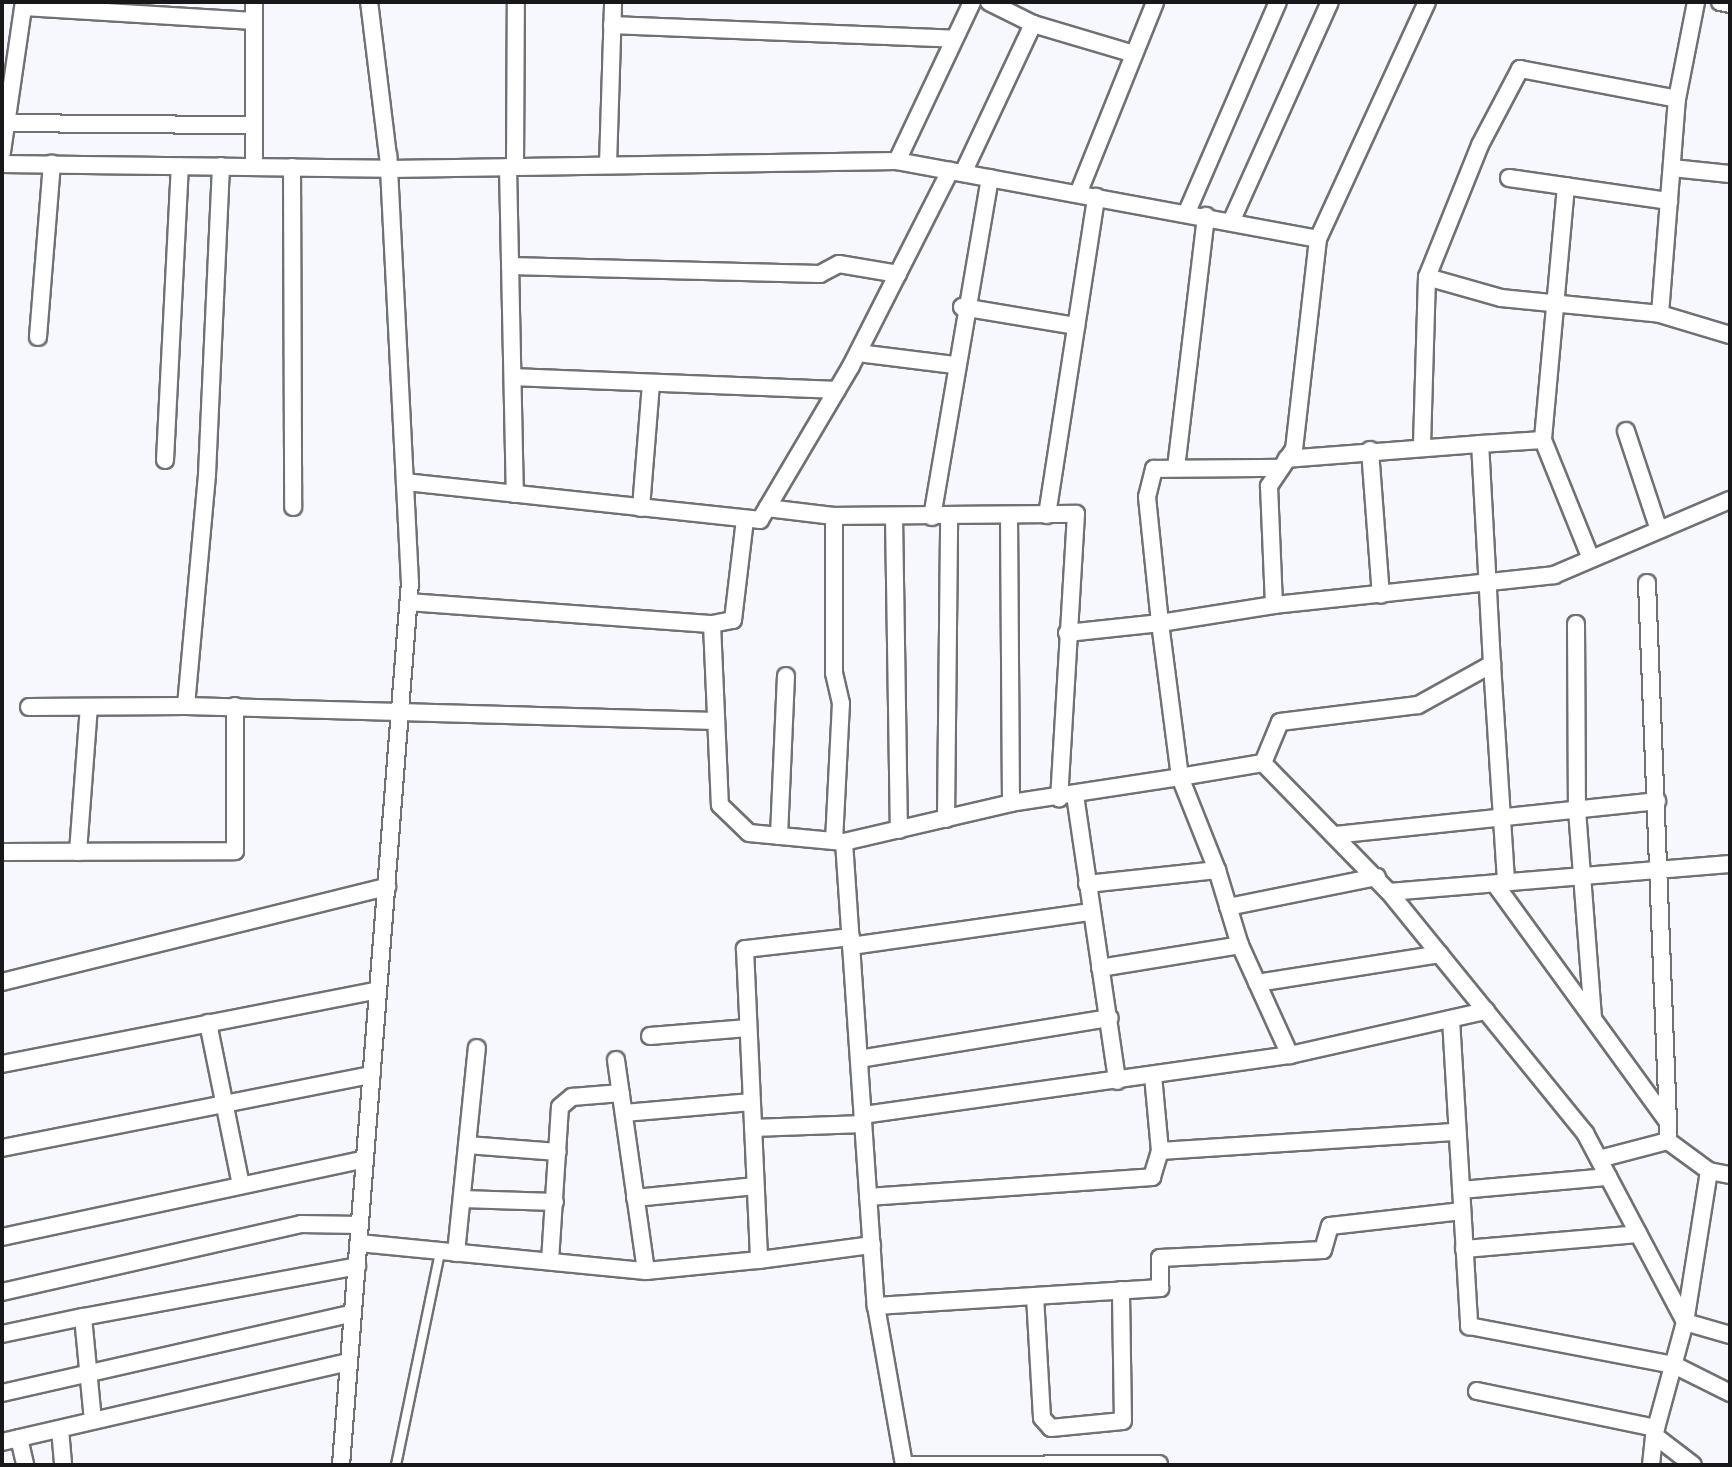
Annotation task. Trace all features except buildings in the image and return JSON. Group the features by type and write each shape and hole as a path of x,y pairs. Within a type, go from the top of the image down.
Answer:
{"street":[{"path":"254,2 254,167"},
{"path":"341,1465 409,602 388,169 369,2"},
{"path":"515,494 510,266 516,2"},
{"path":"608,165 613,2"},
{"path":"897,161 972,2"},
{"path":"989,2 1033,24 1134,54"},
{"path":"1078,194 1155,2"},
{"path":"1187,212 1278,2"},
{"path":"1231,222 1330,2"},
{"path":"1274,605 1269,486 1284,464 1318,239 1427,2"},
{"path":"1660,314 1677,99 1696,2"},
{"path":"1720,2 1730,4"},
{"path":"2,152 4,122 24,4 254,21"},
{"path":"405,482 760,520 858,353 1033,24"},
{"path":"612,25 954,39"},
{"path":"1422,445 1427,277 1480,145 1520,69 1677,99"},
{"path":"4,122 254,125"},
{"path":"2,164 388,169 897,161 1187,212 1318,239"},
{"path":"38,337 52,164"},
{"path":"165,460 180,166"},
{"path":"186,706 207,475 221,166"},
{"path":"292,167 293,507"},
{"path":"1672,168 1730,174"},
{"path":"946,819 941,517 962,307 990,178"},
{"path":"1509,178 1669,201"},
{"path":"1566,186 1543,440 1591,559"},
{"path":"1047,515 1096,197"},
{"path":"1176,468 1206,216"},
{"path":"510,266 820,274 839,264 898,274"},
{"path":"1427,277 1501,298 1660,314 1730,335"},
{"path":"962,307 1076,326"},
{"path":"858,353 954,365"},
{"path":"513,377 837,390"},
{"path":"641,508 651,383"},
{"path":"1626,431 1659,530"},
{"path":"1290,1055 1240,945 1217,870 1180,777 1147,497 1154,469 1284,464 1422,445 1543,440"},
{"path":"1480,444 1500,816 1500,883 1668,1122"},
{"path":"1370,450 1381,595"},
{"path":"1067,633 1160,623 1274,605 1488,586 1554,575 1730,500"},
{"path":"767,508 834,516 1076,514 1067,633 1067,797 1087,884 1110,1018 1117,1081"},
{"path":"834,516 834,673 841,703 839,842 851,942 876,1306 904,1465 1159,1464"},
{"path":"894,516 899,830"},
{"path":"1009,516 1011,803"},
{"path":"409,602 712,624 733,620 745,519"},
{"path":"1647,583 1661,870 1668,1141"},
{"path":"712,624 720,805 749,833 839,842 1011,803 1067,797 1263,763"},
{"path":"1576,624 1577,810 1593,1017"},
{"path":"1263,763 1280,722 1418,705 1492,664"},
{"path":"779,836 786,676"},
{"path":"2,852 235,851 235,706"},
{"path":"29,707 400,709 716,721"},
{"path":"78,852 89,707"},
{"path":"1263,763 1377,877 1486,1011 1599,1159 1685,1322 1730,1335"},
{"path":"1334,835 1657,801"},
{"path":"1389,892 1730,864"},
{"path":"1087,884 1217,870"},
{"path":"1228,907 1377,877"},
{"path":"2,982 387,887"},
{"path":"759,1260 745,949 851,942 1091,912"},
{"path":"1100,968 1240,945"},
{"path":"1257,983 1440,954"},
{"path":"2,1064 378,990"},
{"path":"753,1128 863,1120 1290,1055 1486,1011"},
{"path":"859,1059 1110,1018"},
{"path":"1451,1019 1469,1326 1674,1365 1730,1393"},
{"path":"208,1023 241,1185"},
{"path":"650,1036 748,1028"},
{"path":"448,1252 462,1199 477,1048"},
{"path":"616,1060 646,1271"},
{"path":"2,1148 372,1075"},
{"path":"868,1197 1152,1177 1160,1151 1153,1076"},
{"path":"550,1261 565,1101 621,1093"},
{"path":"624,1113 752,1102"},
{"path":"1160,1151 1457,1132"},
{"path":"1599,1159 1668,1141"},
{"path":"1668,1141 1709,1171 1730,1175"},
{"path":"467,1145 558,1152"},
{"path":"2,1237 365,1159"},
{"path":"1651,1465 1655,1432 1685,1322 1709,1171"},
{"path":"1461,1190 1608,1177"},
{"path":"635,1198 755,1186"},
{"path":"462,1199 555,1202"},
{"path":"876,1306 1160,1288 1160,1258 1323,1250 1330,1226 1462,1211"},
{"path":"2,1292 301,1224 360,1225"},
{"path":"1464,1249 1638,1234"},
{"path":"359,1243 646,1271 872,1245"},
{"path":"2,1334 357,1266"},
{"path":"1035,1296 1042,1418 1051,1428 1123,1421 1121,1290"},
{"path":"2,1393 353,1313"},
{"path":"83,1317 93,1421"},
{"path":"2,1442 349,1362"},
{"path":"1477,1391 1655,1432 1693,1465"},
{"path":"60,1429 63,1465"},
{"path":"19,1438 25,1465"}],"lane":[{"path":"396,1465 448,1252"}]}
